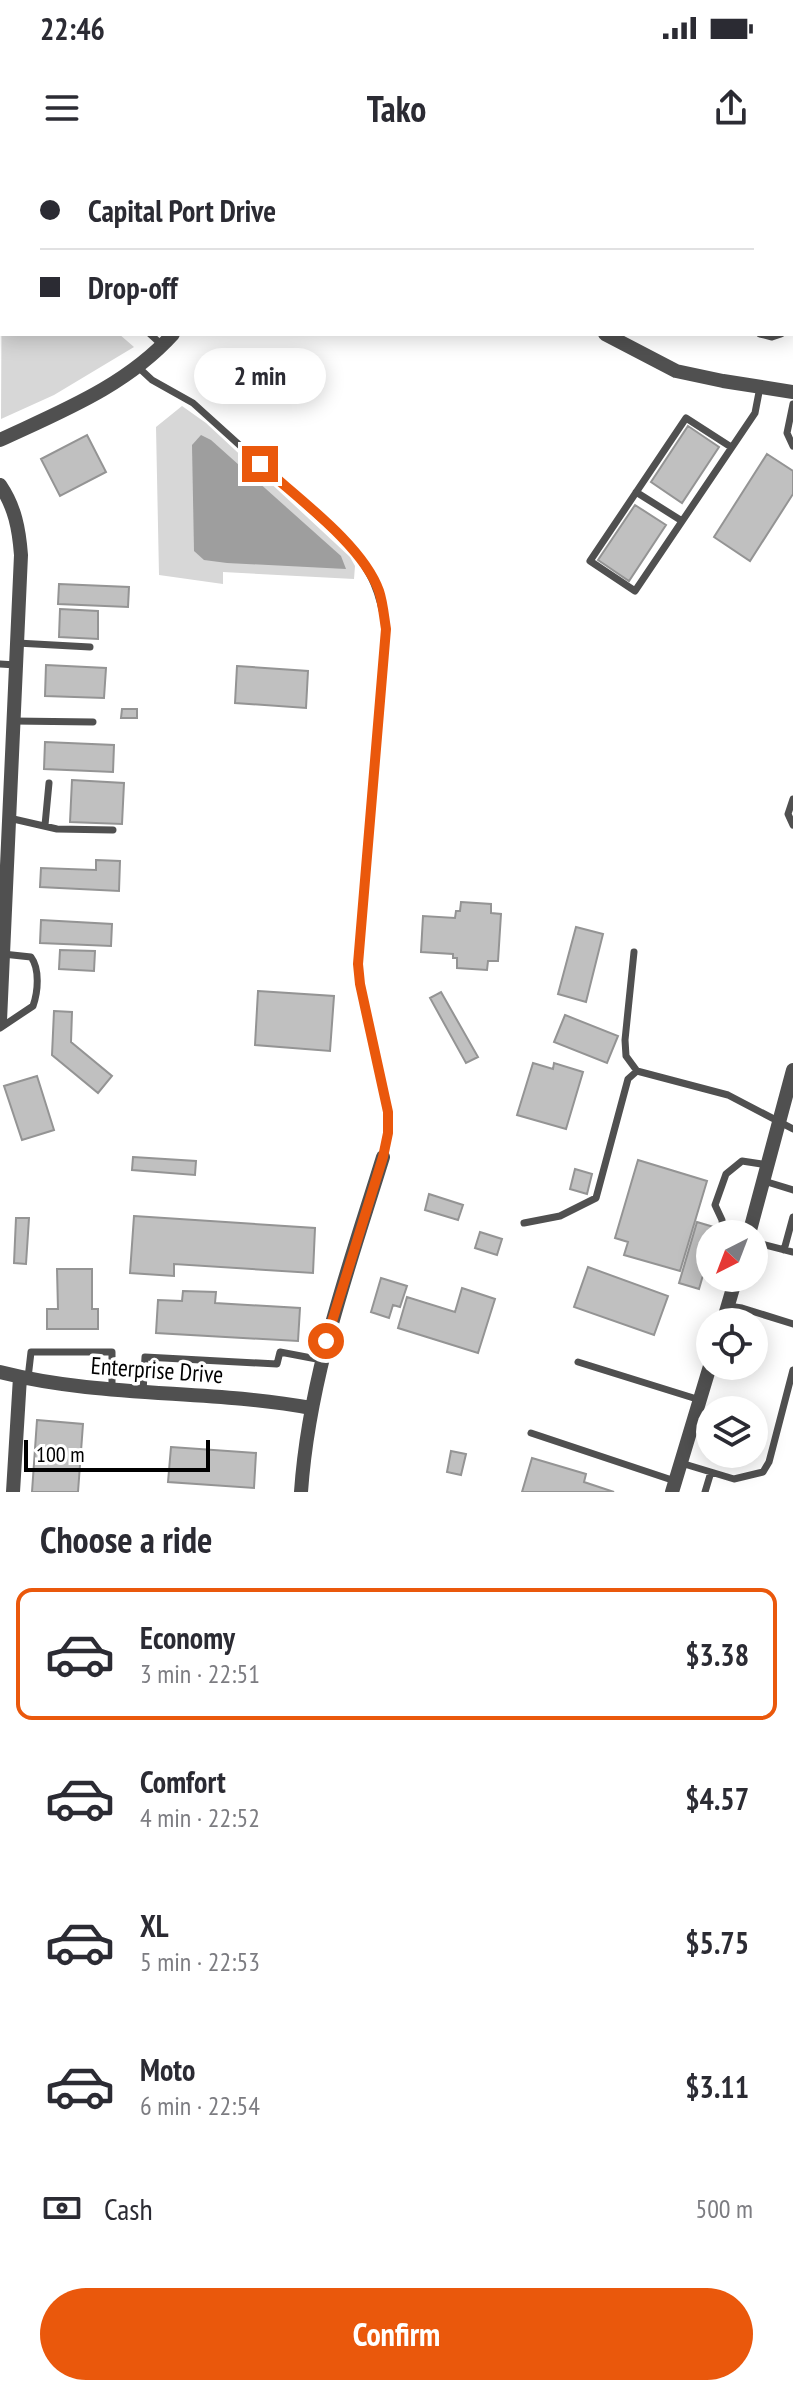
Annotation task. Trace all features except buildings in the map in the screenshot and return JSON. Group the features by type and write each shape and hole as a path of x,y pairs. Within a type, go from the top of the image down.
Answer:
{"street":[{"path":"609,336 676,371 793,392"},
{"path":"0,440 105,390 138,367 168,340"},
{"path":"0,485 13,509 19,532 13,721 6,757 9,818 3,878 0,1021"},
{"path":"753,1220 768,1165 786,1127 793,1070"},
{"path":"301,1492 311,1408 322,1360 383,1157"},
{"path":"728,1306 732,1292"},
{"name":"Enterprise Drive","path":"0,1372 112,1390 264,1399 311,1408"},
{"path":"13,1492 24,1377"},
{"path":"674,1486 696,1413"}],"lane":[{"path":"138,367 152,380 193,403 349,544 368,569 379,592 386,629 358,964 388,1112 383,1157"},
{"path":"731,447 686,418 590,561 635,591 755,413 760,387"},
{"path":"793,404 787,433 793,446"},
{"path":"636,492 682,521"},
{"path":"17,643 90,647"},
{"path":"0,664 16,665"},
{"path":"13,721 93,722"},
{"path":"45,825 49,783"},
{"path":"793,799 788,814 793,825"},
{"path":"9,818 57,829 113,830"},
{"path":"634,952 625,1040 626,1056 637,1071 728,1095 786,1127"},
{"path":"0,1028 33,1006 37,974 36,963 31,957 3,954"},
{"path":"524,1223 560,1216 596,1198 628,1079 637,1071"},
{"path":"722,1220 715,1205 726,1174 742,1161 768,1165"},
{"path":"764,1181 793,1190"},
{"path":"768,1246 789,1251 793,1217"},
{"path":"728,1306 793,1324"},
{"path":"24,1377 31,1352 112,1352 112,1390"},
{"path":"143,1392 145,1357 277,1364 280,1352 322,1360"},
{"path":"578,1362 696,1399"},
{"path":"681,1463 734,1479 763,1472 769,1462 793,1370"},
{"path":"531,1433 674,1486"},
{"path":"705,1492 711,1472"}],"shaded area":[{"path":"1,336 121,336 134,347 54,395 1,419"},
{"path":"182,406 206,423 350,557 355,566 354,579 223,572 223,584 159,575 156,427"},
{"path":"201,435 211,440 341,556 346,569 227,563 204,560 194,551 192,445"}],"route":[{"path":"260,464 349,544 368,569 379,592 386,629 358,964 388,1112 388,1133 326,1341"}]}
